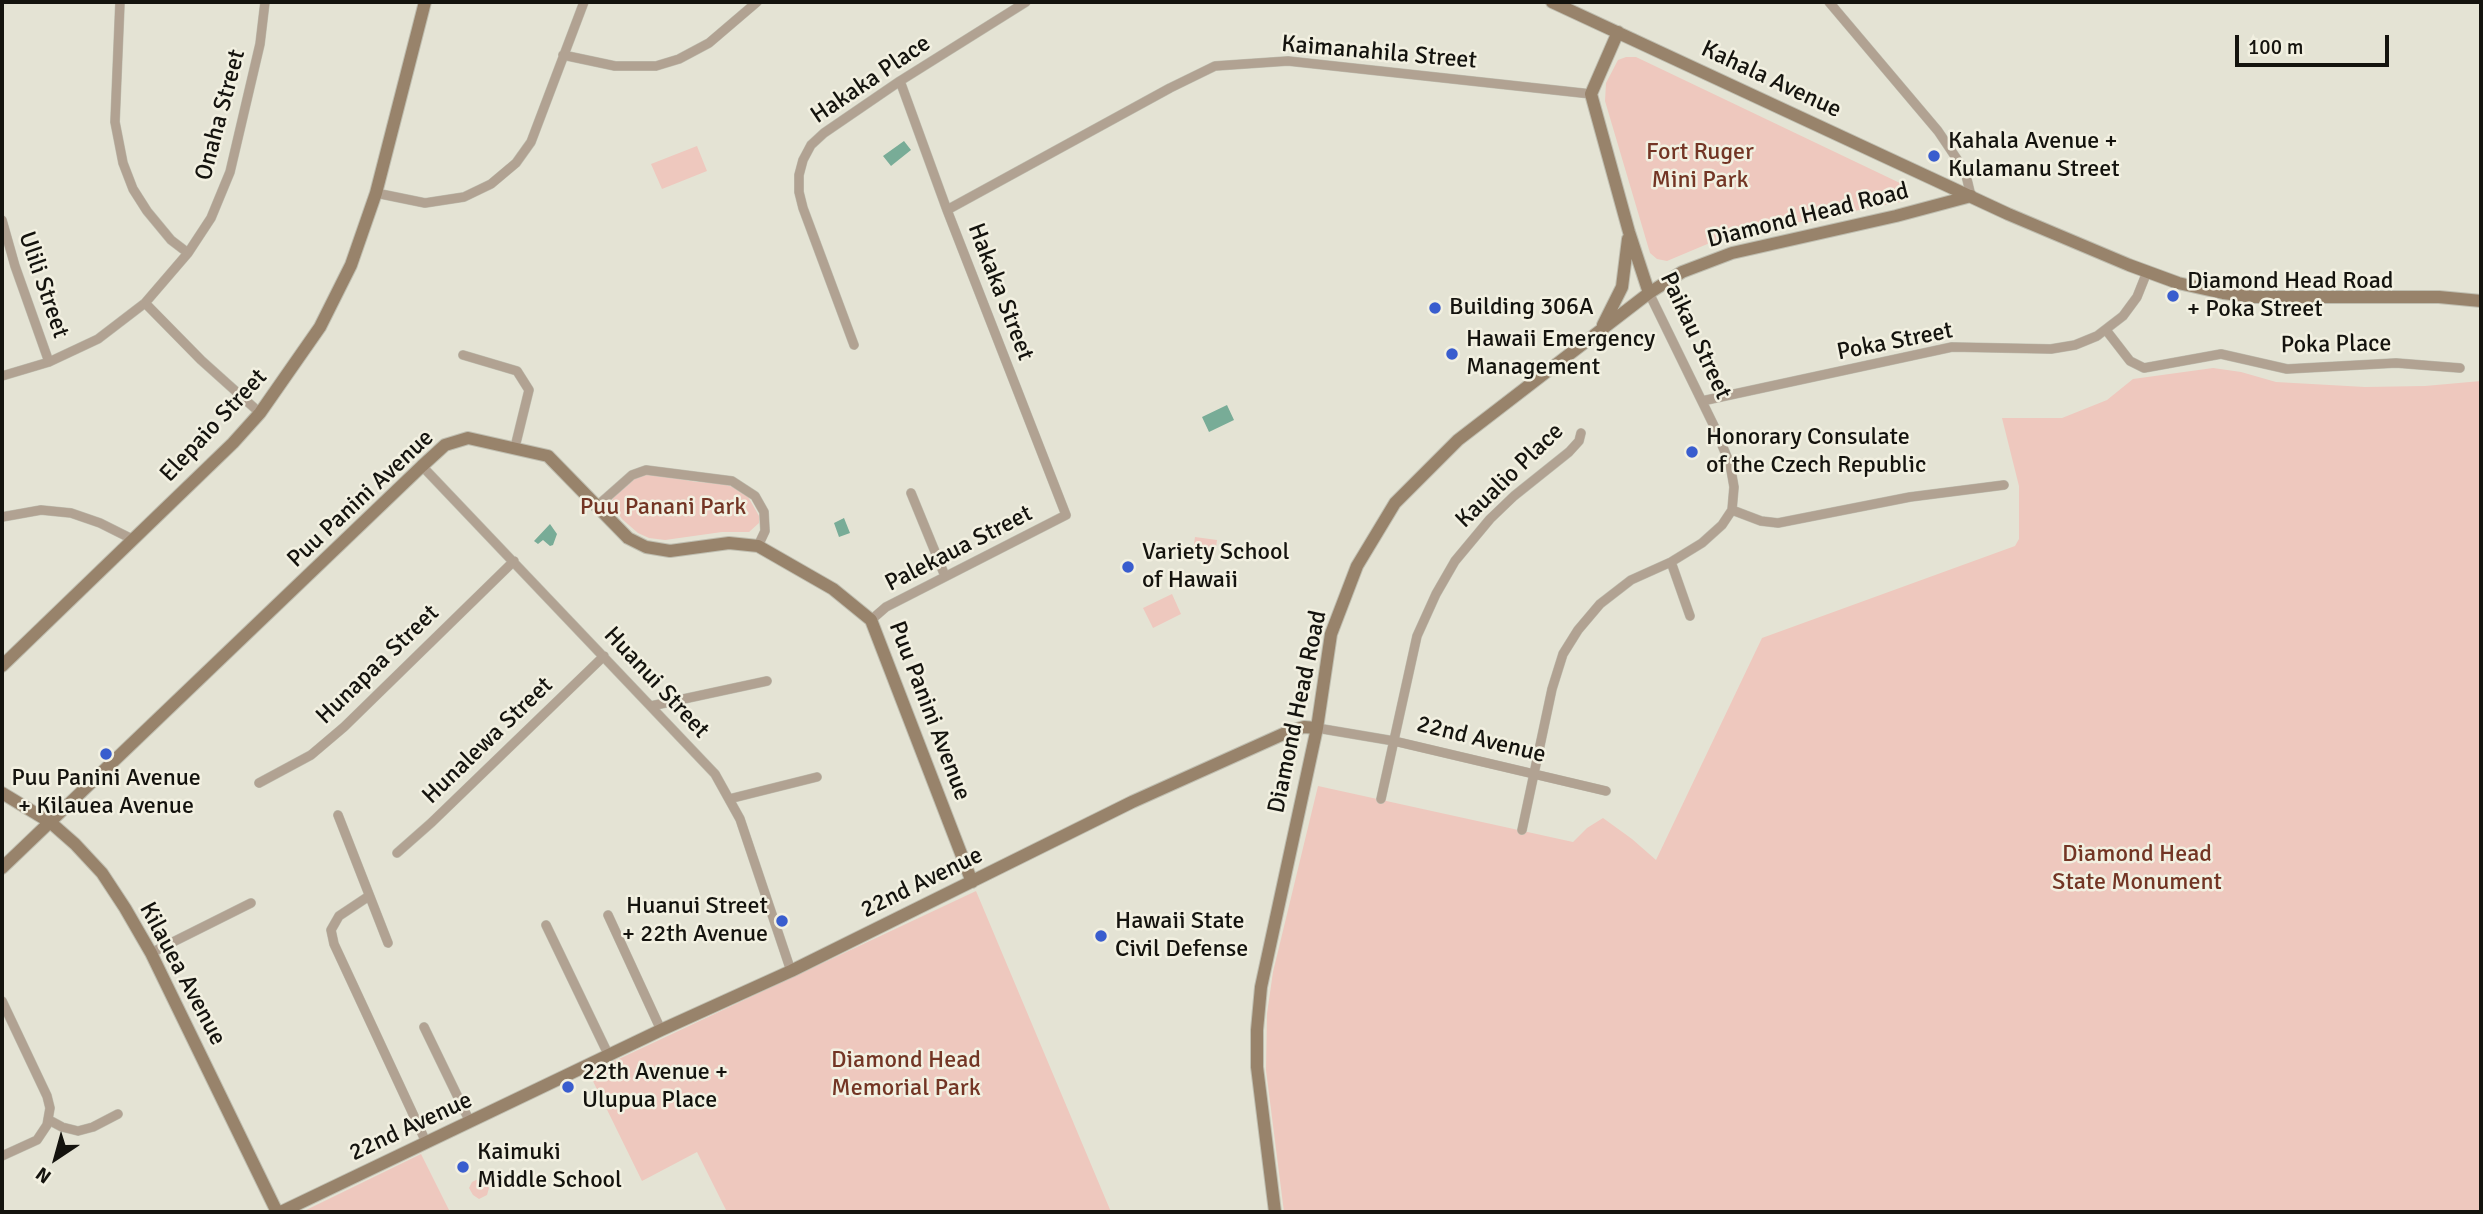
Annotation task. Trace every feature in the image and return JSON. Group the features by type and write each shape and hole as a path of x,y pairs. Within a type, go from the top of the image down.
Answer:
{"street":[{"path":"120,2 116,122 123,163 133,189 147,212 172,240 188,253"},
{"name":"Onaha Street","path":"2,376 49,362 98,339 145,303 188,253 211,218 230,172 260,44 265,2"},
{"name":"Elepaio Street","path":"2,666 200,476 260,413 320,327 351,265 376,193 425,2"},
{"path":"376,193 425,203 464,197 491,184 516,163 531,142 584,2"},
{"path":"563,55 615,66 656,66 679,59 709,43 757,2"},
{"name":"Hakaka Place","path":"854,345 799,192 799,175 811,145 824,133 900,81 1026,2"},
{"name":"Kahala Avenue","path":"1552,2 1971,196"},
{"path":"1829,2 1938,131 1965,171 1971,196 2147,272 2200,289 2254,297 2439,297 2481,301"},
{"path":"1591,94 1618,32"},
{"name":"Kaimanahila Street","path":"947,210 1215,66 1288,61 1591,94"},
{"name":"Hakaka Street","path":"900,81 947,210 1066,515"},
{"name":"Paikau Street","path":"1591,94 1629,232 1649,293 1730,464 1734,487 1732,510"},
{"name":"Diamond Head Road","path":"1275,1212 1257,1067 1258,1008 1318,728 1331,634 1357,566 1395,503 1458,440 1649,293 1682,272 1732,253 1971,196"},
{"name":"Ulili Street","path":"2,220 15,266 49,362"},
{"path":"1601,330 1622,287 1629,232"},
{"name":"Poka Street","path":"1702,401 1952,347 2063,348 2086,341 2106,330 2134,302 2147,272"},
{"path":"145,303 201,360 260,413"},
{"name":"Poka Place","path":"2106,330 2130,361 2144,368 2221,354 2287,369 2396,363 2460,368"},
{"path":"463,355 517,372 529,390 516,447"},
{"name":"Kaualio Place","path":"1381,799 1417,636 1436,594 1455,561 1499,508 1569,452 1581,433"},
{"name":"Puu Panini Avenue","path":"2,868 422,466 445,445 468,438 548,456 628,538 646,547 670,551 730,543 758,546 833,589 871,620 972,883"},
{"name":"Huanui Street","path":"422,466 715,774 740,819 791,971"},
{"path":"597,506 632,475 646,470 732,481 755,496 764,512 765,531 758,546"},
{"path":"1522,830 1552,689 1563,654 1578,630 1600,604 1631,580 1671,562 1713,534 1732,510 1761,521 1778,523 1910,497 2004,485"},
{"path":"911,493 946,576"},
{"path":"2,517 41,510 71,513 100,523 132,539"},
{"name":"Palekaua Street","path":"871,620 886,607 1066,515"},
{"name":"Hunapaa Street","path":"259,783 311,755 514,561"},
{"path":"1671,562 1690,616"},
{"name":"Hunalewa Street","path":"397,853 604,656"},
{"path":"651,706 767,681"},
{"name":"22nd Avenue","path":"279,1212 791,971 1132,802 1300,728 1318,728 1394,741 1605,791"},
{"path":"729,799 817,777"},
{"name":"Kilauea Avenue","path":"2,793 50,822 102,873 151,953 279,1212"},
{"path":"338,815 388,943"},
{"path":"369,896 339,916 331,930 426,1142"},
{"path":"151,953 251,903"},
{"path":"608,915 661,1030"},
{"path":"546,926 609,1056"},
{"path":"2,1001 47,1096 50,1108 49,1120 37,1140 2,1156"},
{"path":"424,1027 470,1122"},
{"path":"49,1120 78,1131 93,1127 118,1114"}],"green space":[{"name":"Fort Ruger Mini Park","path":"1636,57 1902,184 1907,190 1906,197 1900,202 1724,237 1667,261 1657,259 1650,253 1605,101 1606,83 1618,60"},
{"path":"697,146 707,171 662,189 651,164"},
{"name":"Diamond Head State Monument","path":"2213,368 2241,372 2276,382 2365,387 2425,386 2481,381 2481,1212 1284,1212 1266,1070 1267,1014 1273,972 1318,786 1573,842 1587,828 1603,818 1656,860 1762,638 2015,546 2019,539 2019,486 2002,418 2062,418 2107,400 2133,379"},
{"name":"Puu Panani Park","path":"645,473 733,487 747,495 759,516 759,523 749,532 722,532 665,540 649,538 638,533 622,519 611,503 614,496 634,478"},
{"path":"1195,537 1217,540 1215,555 1193,551"},
{"path":"1172,594 1181,614 1153,628 1143,608"},
{"name":"Diamond Head Memorial Park","path":"976,891 1111,1212 727,1212 697,1152 642,1181 589,1073"},
{"path":"421,1154 450,1212 302,1212"},
{"path":"482,1177 489,1188 487,1195 479,1199 469,1188 472,1182"}],"shaded area":[{"path":"904,141 911,150 891,166 883,156"},
{"path":"1227,405 1234,420 1209,432 1202,417"},
{"path":"844,518 850,533 839,537 834,523"},
{"path":"550,524 557,534 553,545 550,546 543,540 538,544 534,541"}],"place":[{"name":"Kahala Avenue + Kulamanu Street","path":"1934,156"},
{"name":"Diamond Head Road + Poka Street","path":"2173,296"},
{"name":"Building 306A","path":"1435,308"},
{"name":"Hawaii Emergency Management","path":"1452,354"},
{"name":"Honorary Consulate of the Czech Republic","path":"1692,452"},
{"name":"Variety School of Hawaii","path":"1128,567"},
{"name":"Puu Panini Avenue + Kilauea Avenue","path":"106,754"},
{"name":"Huanui Street + 22th Avenue","path":"782,921"},
{"name":"Hawaii State Civil Defense","path":"1101,936"},
{"name":"22th Avenue + Ulupua Place","path":"568,1087"},
{"name":"Kaimuki Middle School","path":"463,1167"}]}
